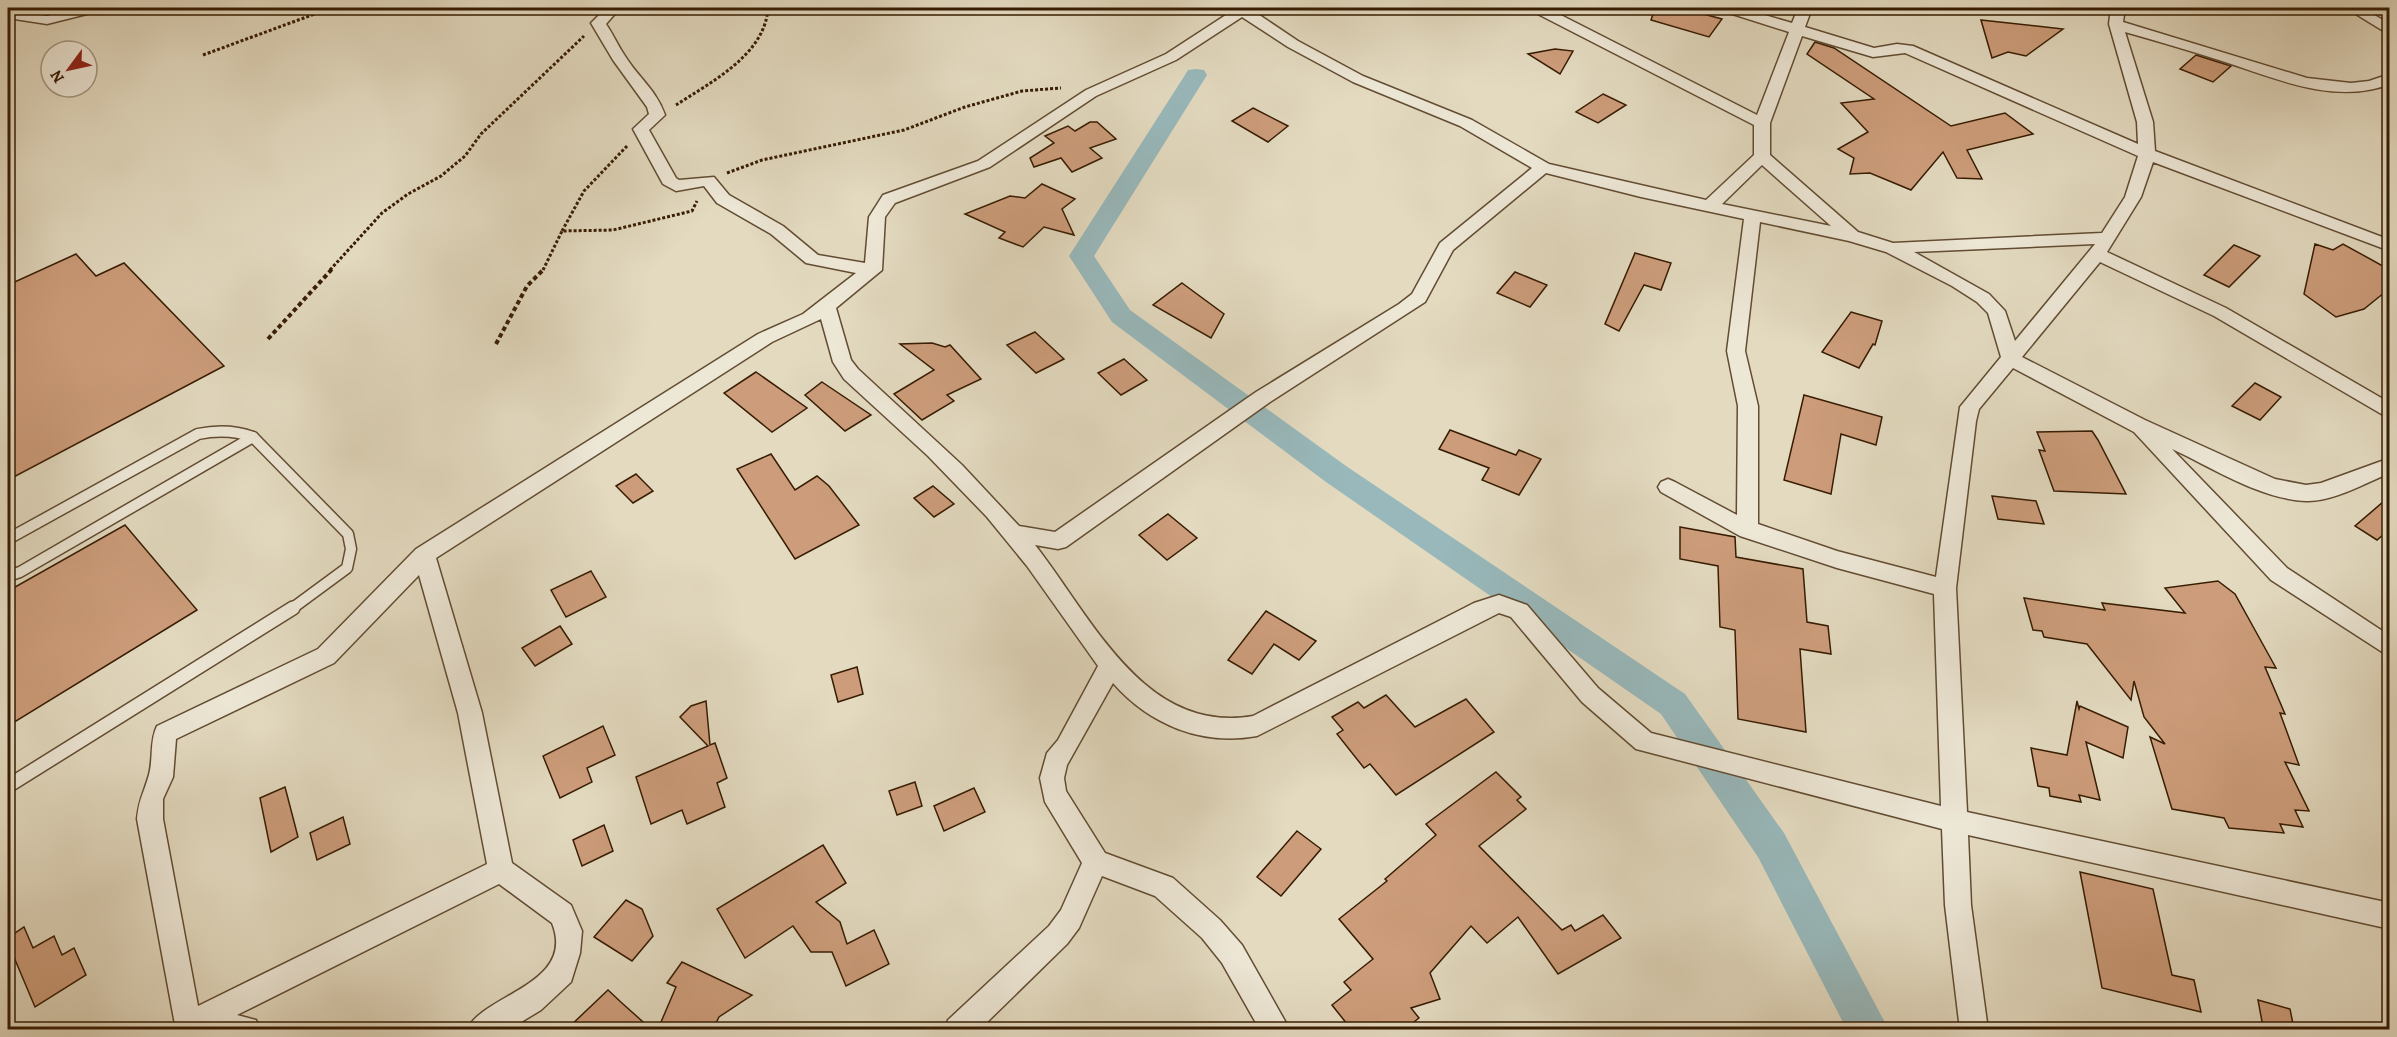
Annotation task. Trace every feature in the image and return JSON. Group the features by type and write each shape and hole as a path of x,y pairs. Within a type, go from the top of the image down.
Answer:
{"street":[{"path":"8,14 47,20 94,8"},
{"path":"613,8 598,23 614,45 621,61 655,106 657,116 641,129 665,175 676,186 708,180 723,199 777,230 812,258 842,266 871,269"},
{"path":"1537,8 1762,123"},
{"path":"1728,8 1873,53 1897,48 1908,49 2147,154 2390,246"},
{"path":"1710,206 1762,156 1762,123 1805,8"},
{"path":"2354,8 2390,31"},
{"path":"184,1028 150,819 152,799 161,777 165,733 326,656 348,637 424,555 765,338 781,333 827,308 871,269 873,270 877,217 889,199 976,168 1046,125 1091,93 1172,57 1240,9 1293,44 1358,79 1466,123 1543,167 1852,236 1892,248 1958,282 1983,298 1996,311 2012,359 2138,425 2271,486 2286,490 2323,491 2390,465"},
{"path":"2117,16 2303,82 2349,88 2381,83 2390,78"},
{"path":"1974,1029 1958,905 1945,588 1966,421 1970,407 2012,359 2102,246 2133,197 2147,154 2143,114 2117,16"},
{"path":"1762,156 1852,236"},
{"path":"1014,533 1058,541 1263,398 1405,308 1419,298 1446,247 1543,167"},
{"path":"1747,530 1748,406 1736,351 1754,214"},
{"path":"1892,248 2102,246 2390,412"},
{"path":"827,308 840,356 851,374 929,445 1014,533 1110,666 1159,710 1221,730 1257,726 1482,609 1499,604 1519,611 1590,696 1644,742 1956,821 2390,916"},
{"path":"2138,425 2279,574 2390,648"},
{"path":"1668,487 1700,507 1747,530 1807,553 1945,588"},
{"path":"424,555 470,713 501,870 562,914 569,931 567,953 561,972 531,1000 481,1029"},
{"path":"1110,666 1067,747 1056,761 1052,778 1054,794 1096,862 1164,887 1211,929 1233,954 1276,1029"},
{"path":"958,1029 1058,935 1070,919 1096,862"},
{"path":"184,1028 501,870"},
{"path":"184,1028 246,1029"}],"lane":[{"path":"8,539 198,434 216,430 237,430 253,437 348,534 351,549 347,568 304,601 8,786"},
{"path":"8,576 20,572 253,437"}],"path":[{"path":"203,55 331,8"},
{"path":"268,339 345,251 382,213 408,194 441,176 465,156 481,135 528,87 598,23"},
{"path":"496,344 527,286 546,267 562,231 612,230 692,211 708,180 762,160 904,130 965,107 1022,91 1065,87"}],"building":[{"path":"1655,8 1681,8 1722,19 1709,37 1651,20"},
{"path":"1981,20 2063,29 2026,56 2008,52 1992,58"},
{"path":"1815,42 1834,48 1951,126 2005,113 2033,134 1967,150 1982,179 1957,178 1943,152 1911,190 1870,173 1850,174 1854,158 1838,149 1868,132 1841,103 1874,99 1807,54"},
{"path":"1555,49 1573,51 1560,74 1528,54"},
{"path":"2196,55 2231,66 2213,82 2180,69"},
{"path":"1603,94 1626,105 1598,123 1576,112"},
{"path":"1253,108 1288,126 1268,142 1232,121"},
{"path":"1090,122 1097,122 1116,139 1090,148 1102,158 1072,172 1061,158 1034,167 1030,158 1054,143 1045,136 1068,126 1075,131"},
{"path":"1042,184 1075,199 1062,209 1074,235 1044,227 1023,247 999,238 1005,232 965,214 1010,196 1025,198"},
{"path":"2315,244 2333,250 2343,244 2390,270 2390,288 2364,309 2336,317 2304,294"},
{"path":"2234,245 2260,256 2229,287 2204,275"},
{"path":"1635,253 1671,263 1661,290 1644,285 1619,331 1605,324"},
{"path":"76,254 96,276 124,263 224,366 8,480 8,285"},
{"path":"1515,272 1547,285 1530,307 1497,293"},
{"path":"1182,283 1224,314 1211,338 1153,305"},
{"path":"1851,312 1882,321 1875,345 1873,344 1859,368 1822,352"},
{"path":"1035,332 1064,359 1036,373 1007,345"},
{"path":"932,343 945,347 950,345 981,379 947,395 954,401 922,420 894,394 934,370 900,344"},
{"path":"1124,359 1147,380 1121,395 1098,373"},
{"path":"756,372 807,408 772,432 724,393"},
{"path":"822,382 871,415 845,431 805,395"},
{"path":"2255,383 2281,397 2260,420 2232,406"},
{"path":"1804,395 1882,417 1876,445 1841,434 1831,494 1784,480"},
{"path":"1450,430 1516,455 1519,450 1541,459 1519,495 1482,480 1489,468 1439,449"},
{"path":"2092,431 2126,494 2054,491 2039,450 2045,451 2037,432"},
{"path":"771,454 795,490 817,476 829,486 859,525 795,559 737,469"},
{"path":"636,474 653,491 633,503 616,486"},
{"path":"933,486 954,504 934,517 914,498"},
{"path":"1992,496 2036,501 2044,524 1998,519"},
{"path":"2390,496 2390,529 2377,540 2355,526"},
{"path":"1168,514 1197,538 1167,560 1139,535"},
{"path":"125,525 197,610 8,726 8,591"},
{"path":"1680,527 1735,537 1736,557 1803,569 1807,622 1828,626 1831,654 1800,649 1806,732 1738,719 1735,630 1720,627 1718,566 1680,559"},
{"path":"591,571 606,597 566,617 551,590"},
{"path":"2218,581 2235,594 2276,668 2265,667 2285,714 2280,713 2299,765 2285,762 2309,811 2295,810 2303,827 2280,824 2284,833 2229,828 2224,818 2172,809 2150,737 2165,744 2144,717 2134,681 2131,700 2087,644 2044,637 2042,631 2033,630 2024,598 2105,610 2102,603 2185,613 2165,588"},
{"path":"1266,611 1316,641 1299,660 1274,644 1252,674 1228,660"},
{"path":"560,626 572,644 535,666 522,648"},
{"path":"857,667 863,694 838,702 831,675"},
{"path":"1386,695 1415,727 1466,699 1494,732 1396,795 1370,764 1364,768 1337,734 1343,730 1332,717 1358,702 1364,708"},
{"path":"706,701 710,745 715,743 727,778 717,783 725,807 687,824 682,810 651,824 636,777 708,746 680,717 691,706"},
{"path":"2077,701 2079,709 2080,706 2128,727 2123,758 2086,742 2100,800 2079,795 2081,802 2050,796 2049,788 2038,786 2031,748 2067,755"},
{"path":"603,726 615,755 587,768 592,782 560,798 543,756"},
{"path":"1496,772 1521,797 1517,800 1526,809 1479,846 1562,930 1571,925 1575,931 1603,915 1621,938 1558,974 1518,917 1487,943 1471,926 1430,973 1440,999 1411,1008 1419,1018 1405,1029 1351,1029 1332,1005 1351,990 1344,982 1373,959 1339,919 1387,881 1385,879 1436,835 1426,824"},
{"path":"915,782 922,806 897,815 889,791"},
{"path":"285,787 298,837 271,852 260,798"},
{"path":"974,788 985,812 944,831 934,806"},
{"path":"343,817 350,844 317,860 310,833"},
{"path":"604,825 613,851 582,866 573,840"},
{"path":"1297,831 1321,849 1281,896 1257,877"},
{"path":"823,845 846,883 816,902 840,922 847,944 874,930 889,964 846,986 832,952 811,952 793,926 745,958 717,909"},
{"path":"2080,872 2153,889 2172,975 2194,980 2201,1012 2102,988"},
{"path":"626,900 642,909 653,936 632,961 594,937"},
{"path":"24,927 33,948 54,936 62,955 74,948 86,975 35,1007 8,943 8,938"},
{"path":"682,962 752,995 719,1017 713,1029 658,1029 676,987 667,983"},
{"path":"608,990 623,1004 651,1029 567,1029"},
{"path":"2258,1000 2290,1009 2294,1029 2263,1027"}],"waterway":[{"path":"1196,75 1081,256 1121,316 1336,474 1673,704 1771,845 1869,1030"}]}
